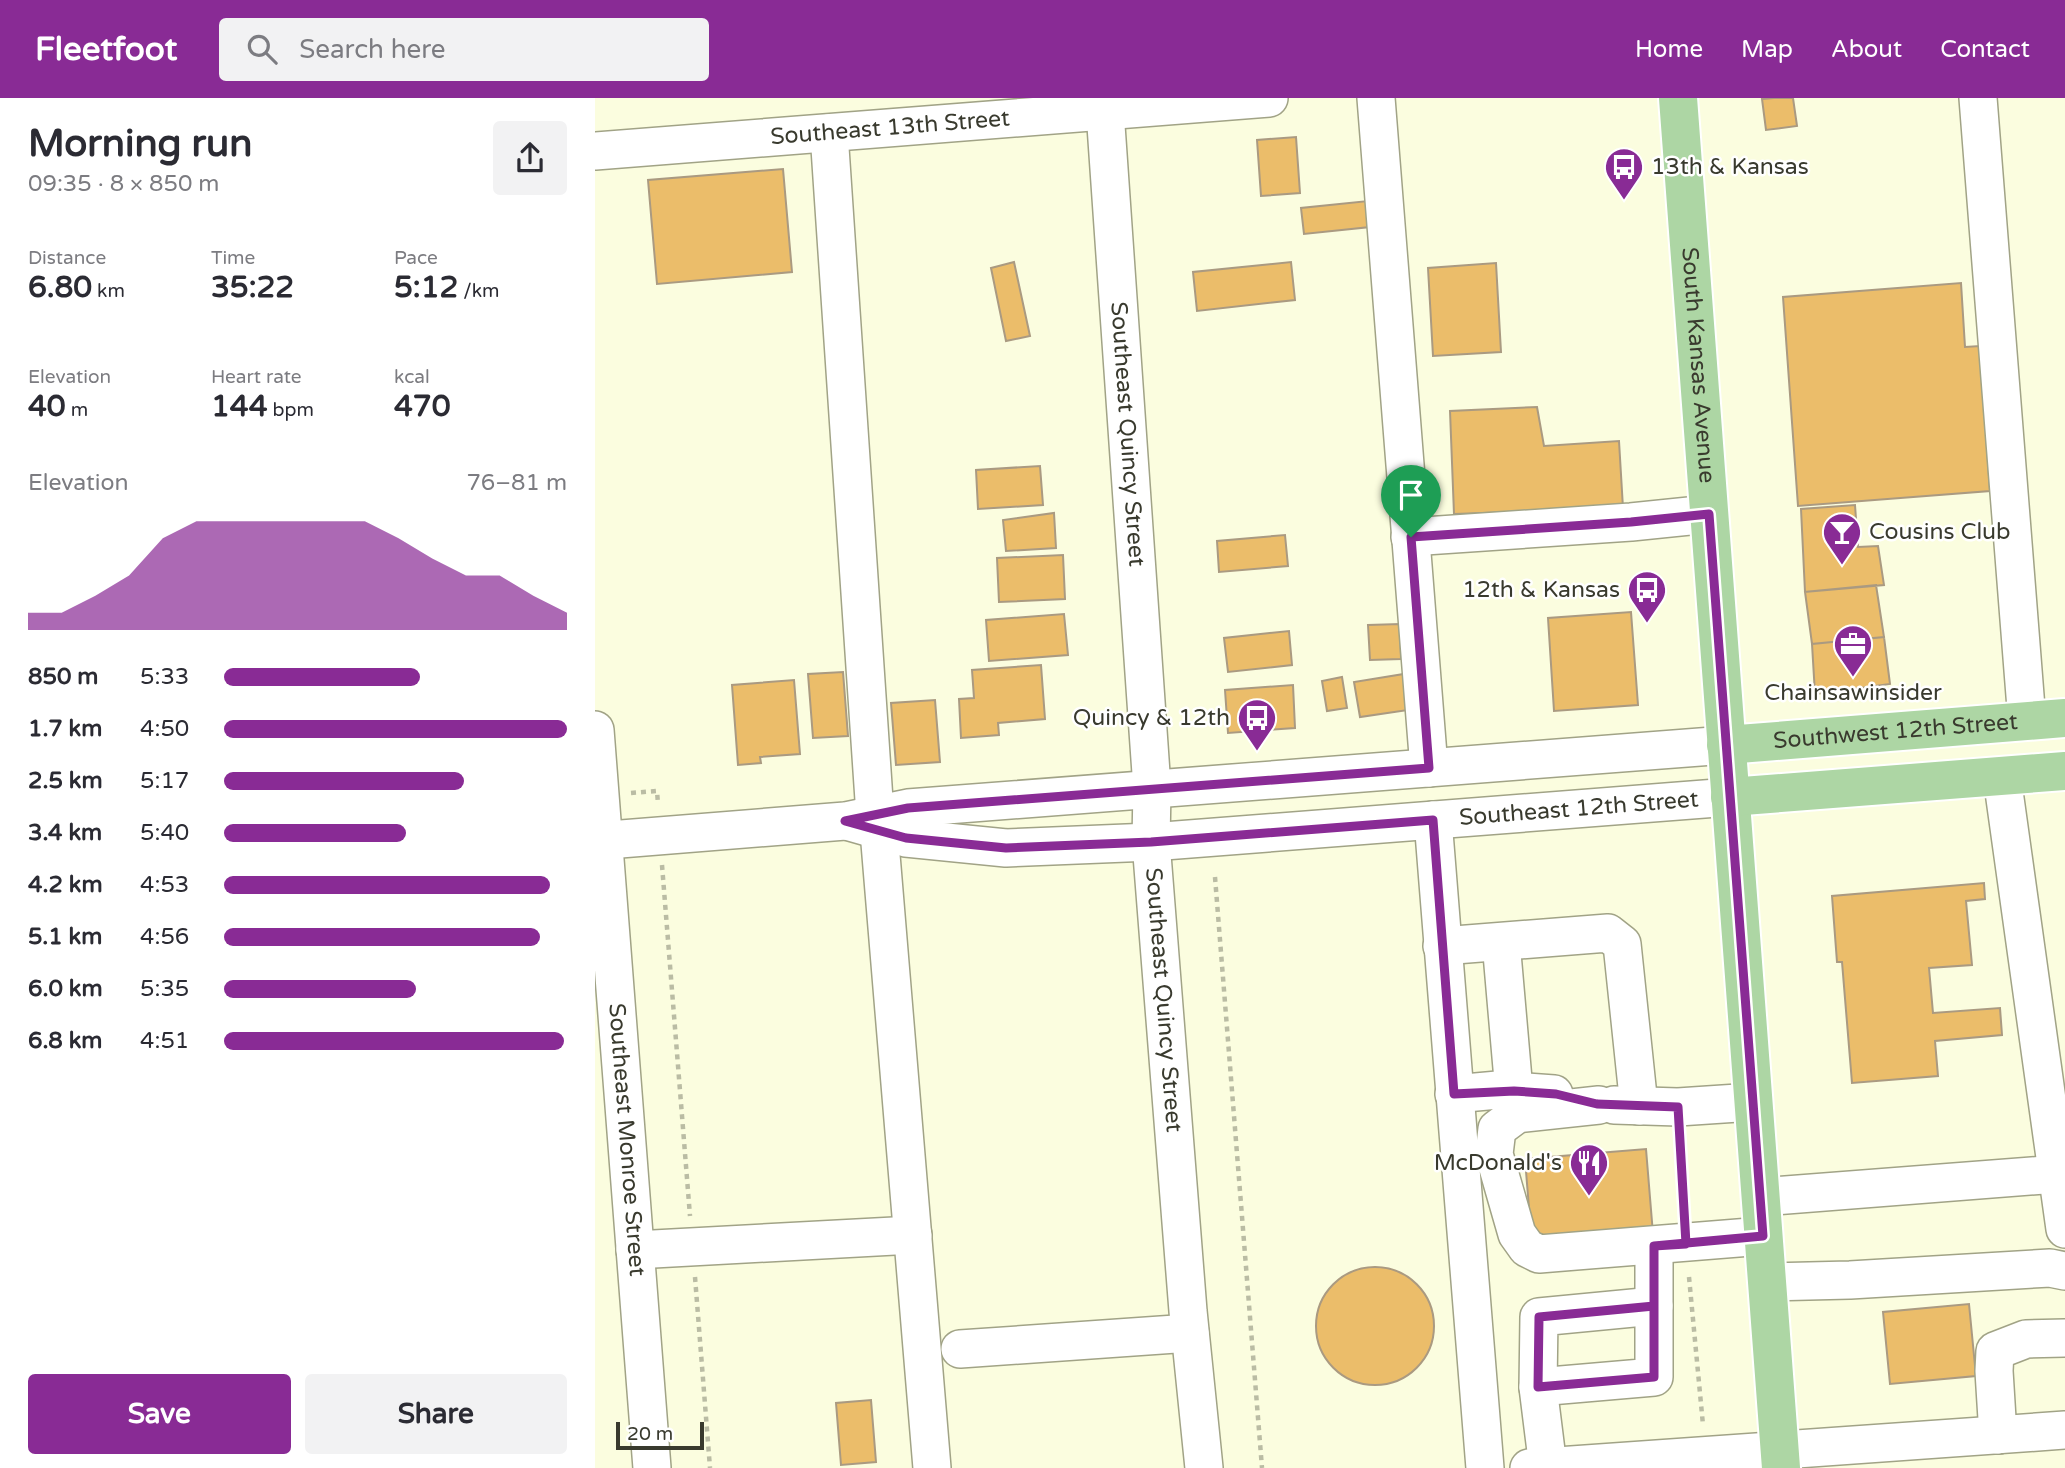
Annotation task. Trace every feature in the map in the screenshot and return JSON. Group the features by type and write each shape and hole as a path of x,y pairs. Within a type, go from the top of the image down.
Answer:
{"main road":[{"name":"South Kansas Avenue","path":"1678,98 1780,1459"},
{"name":"Southwest 12th Street","path":"1726,745 2065,718"},
{"path":"1730,797 2065,771"}],"street":[{"name":"Southeast 13th Street","path":"595,150 1105,111 1208,100 1269,98"},
{"path":"1376,98 1429,768"},
{"path":"1978,98 2027,721"},
{"name":"Southeast Quincy Street","path":"1105,111 1152,788 1151,842 1203,1468"},
{"path":"829,133 867,822 913,1235 932,1468"},
{"path":"1411,537 1709,514"},
{"name":"Southeast Monroe Street","path":"595,730 599,841 652,1468"},
{"name":"Southeast 12th Street","path":"599,841 867,822 908,808 1726,745"},
{"path":"2002,776 2065,1229"},
{"name":"Southeast 12th Street","path":"867,822 906,838 1006,848 1151,842 1730,797"},
{"path":"1433,820 1485,1468"},
{"path":"1442,946 1608,933 1622,944 1639,1105"},
{"path":"1501,942 1514,1091"},
{"path":"1454,1094 1514,1091 1556,1094 1599,1105"},
{"path":"1753,1102 1678,1107 1599,1105 1517,1114 1497,1129 1494,1154 1517,1234 1527,1248 1539,1254 1763,1236"},
{"path":"1760,1197 2060,1181"},
{"path":"635,1250 913,1235"},
{"path":"1538,1387 1654,1377 1654,1306 1670,1245"},
{"path":"1767,1282 1877,1279 2050,1268 2065,1271"},
{"path":"1877,1279 1893,1301 2065,1288"},
{"path":"1654,1306 1539,1317 1538,1467 1706,1455 1780,1459 2065,1430"},
{"path":"960,1349 1190,1333"},
{"path":"1998,1435 1995,1351 2026,1339 2065,1338"}],"path":[{"path":"657,791 710,1468"},
{"path":"1215,877 1262,1468"},
{"path":"1678,1107 1670,1245 1706,1455"}],"building":[{"path":"1793,98 1797,126 1766,130 1762,99"},
{"path":"1296,137 1300,193 1261,196 1257,140"},
{"path":"783,169 792,272 657,284 648,180"},
{"path":"1368,201 1370,227 1304,234 1301,208"},
{"path":"1014,262 1030,336 1006,341 991,268"},
{"path":"1291,262 1295,300 1197,311 1193,272"},
{"path":"1496,263 1501,352 1433,356 1428,268"},
{"path":"1961,283 1965,347 1980,346 1990,491 1798,506 1783,297"},
{"path":"1537,407 1544,446 1619,441 1623,508 1454,514 1450,411"},
{"path":"1040,466 1043,505 978,509 976,470"},
{"name":"Cousins Club","path":"1855,505 1858,547 1878,546 1884,585 1805,592 1801,509"},
{"path":"1054,513 1056,548 1006,551 1003,520"},
{"path":"1285,535 1288,566 1219,572 1217,541"},
{"path":"1063,555 1065,599 999,602 997,558"},
{"path":"1876,585 1884,637 1812,644 1805,592"},
{"path":"1631,612 1638,705 1554,711 1548,618"},
{"path":"1064,614 1068,655 989,661 986,620"},
{"path":"1400,624 1401,659 1370,660 1368,625"},
{"path":"1289,631 1292,665 1228,672 1224,638"},
{"path":"1884,637 1890,684 1815,694 1812,644"},
{"path":"1041,665 1045,719 998,723 999,735 961,738 959,699 974,698 972,670"},
{"path":"843,672 848,736 813,738 808,674"},
{"path":"1410,673 1415,709 1360,717 1354,682"},
{"path":"1342,677 1347,708 1327,711 1322,681"},
{"path":"794,680 800,754 760,757 761,763 738,765 732,685"},
{"path":"1293,685 1295,728 1228,733 1225,690"},
{"path":"935,700 940,762 896,765 891,703"},
{"path":"1984,883 1985,899 1966,901 1972,965 1929,968 1933,1013 2000,1008 2002,1035 1935,1041 1938,1076 1852,1083 1842,962 1837,962 1832,896"},
{"name":"McDonald's","path":"1646,1149 1653,1234 1532,1245 1525,1159"},
{"path":"1375,1267 1398,1271 1417,1284 1430,1303 1434,1326 1430,1349 1417,1368 1398,1381 1375,1385 1352,1381 1333,1368 1320,1349 1316,1326 1320,1303 1333,1284 1352,1271"},
{"path":"1969,1304 1976,1376 1890,1384 1883,1312"},
{"path":"871,1400 876,1462 841,1465 836,1403"}],"place":[{"name":"13th & Kansas","path":"1624,201"},
{"name":"Cousins Club","path":"1842,566"},
{"name":"12th & Kansas","path":"1647,624"},
{"name":"Chainsawinsider","path":"1853,678"},
{"name":"Quincy & 12th","path":"1257,752"},
{"name":"McDonald's","path":"1589,1197"}],"route":[{"path":"1411,537 1429,768 908,808 845,821 906,838 1006,848 1151,842 1433,820 1454,1094 1498,1090 1556,1094 1597,1104 1678,1107 1686,1244 1654,1246 1654,1306 1539,1317 1538,1387 1654,1377 1654,1306 1654,1246 1686,1244 1763,1236 1709,514 1411,537"}]}
